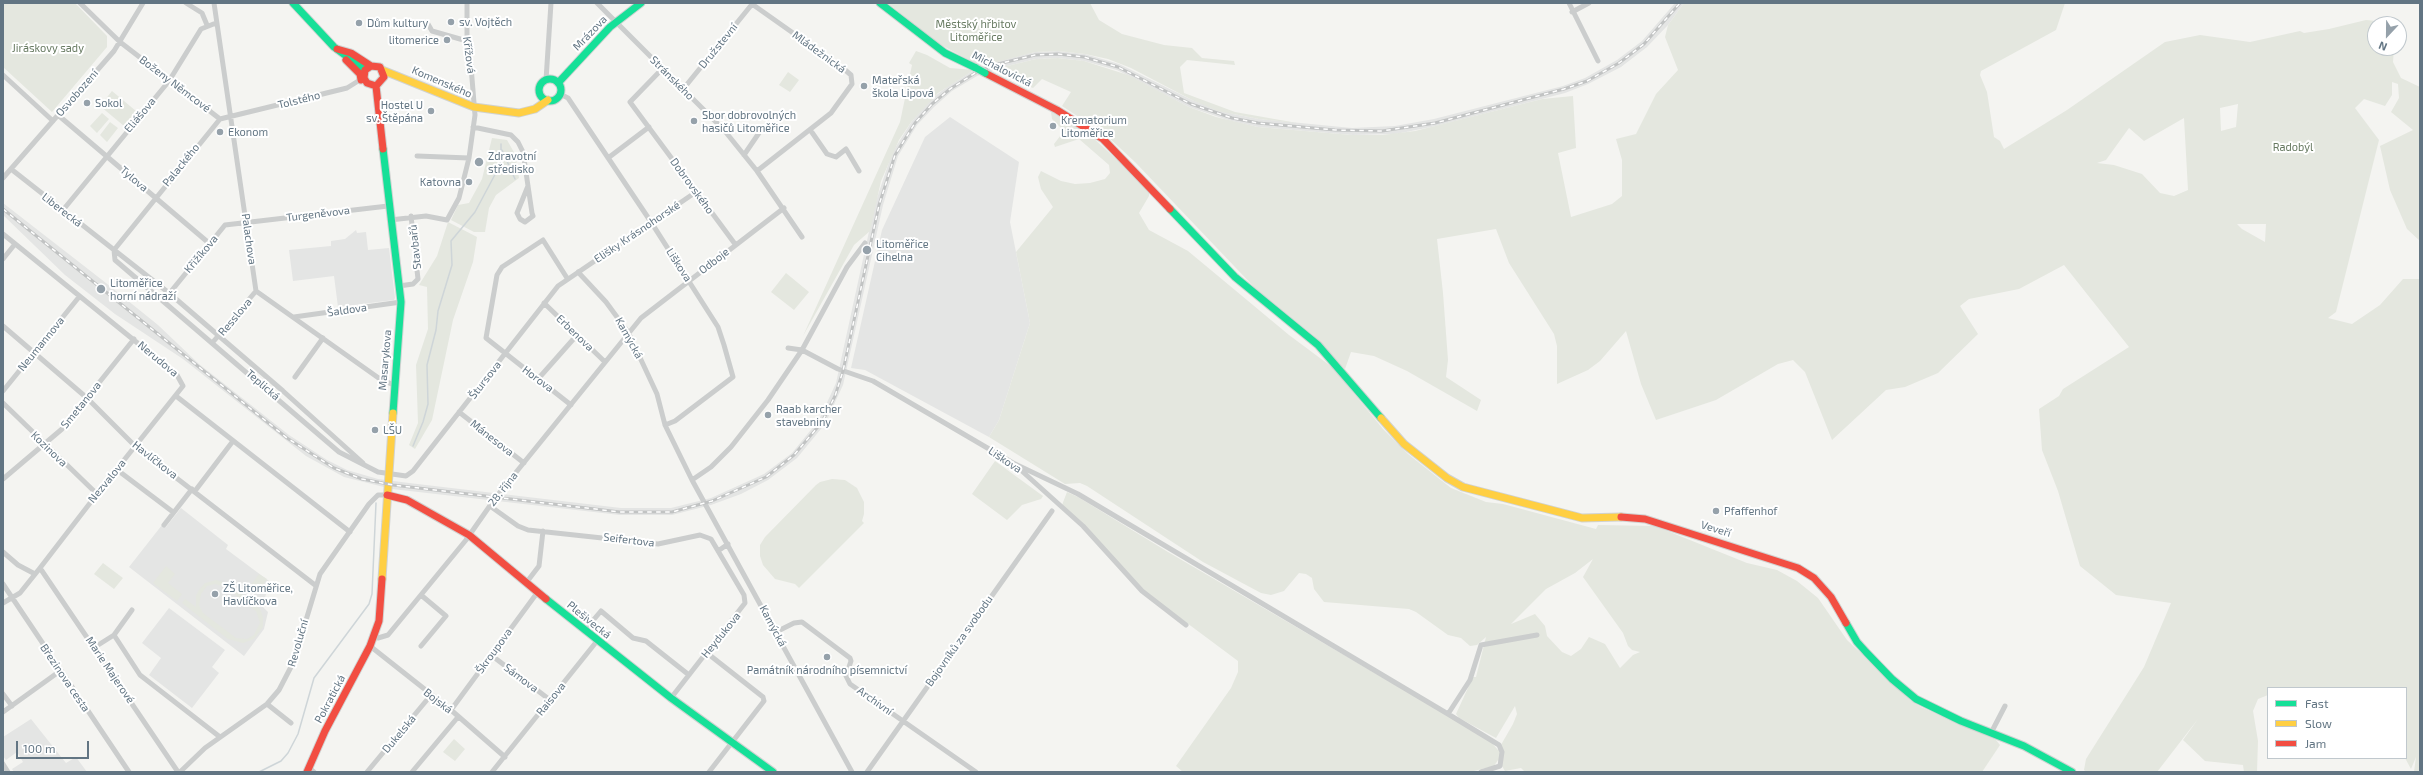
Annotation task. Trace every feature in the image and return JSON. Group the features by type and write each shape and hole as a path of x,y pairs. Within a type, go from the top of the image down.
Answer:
{"street":[{"name":"Boženy Němcové","path":"80,3 120,42 220,119 232,116"},
{"name":"Osvobození","path":"3,178 120,42 143,3"},
{"path":"186,3 202,13 207,25 216,23"},
{"name":"Palachova","path":"214,3 232,116 256,291"},
{"path":"293,3 360,74 365,74 376,66 382,70 384,79 376,86 367,83 365,74 351,53 337,49"},
{"name":"Křížová","path":"411,216 426,216 447,220 459,198 469,158 474,106 470,54 467,41 467,3"},
{"path":"529,111 541,96 540,88 546,80 551,3"},
{"name":"Stránského","path":"597,3 684,88 724,130 784,208 802,237"},
{"path":"602,8 606,3"},
{"name":"Mrázova","path":"558,83 617,22 641,3"},
{"name":"Michalovická","path":"880,3 945,53 1057,110 1082,124 1108,144 1235,276 1318,345 1404,444 1426,462 1462,487 1499,498 1582,518 1617,517"},
{"path":"1569,3 1572,12 1598,61"},
{"path":"1572,12 1589,3"},
{"name":"Mládežnická","path":"753,4 844,69 851,76 852,84 831,113 811,131 757,171"},
{"name":"Družstevní","path":"684,88 753,4"},
{"path":"428,24 432,31 467,41"},
{"name":"Eliášova","path":"63,210 106,155 169,81 201,29 207,25"},
{"name":"Dobrovského","path":"663,68 630,102 735,244"},
{"name":"Komenského","path":"382,70 397,74 437,93 474,106 512,112 529,111"},
{"name":"Tolstého","path":"232,116 348,88 365,74"},
{"name":"Komenského","path":"384,79 397,74"},
{"path":"3,75 53,121"},
{"path":"529,111 548,100 555,99 560,94 558,83 551,79 546,80"},
{"name":"Masarykova","path":"374,636 379,621 394,385 401,302 388,206 376,86"},
{"name":"Liškova","path":"560,94 568,98 651,222 718,327 733,377 676,421 665,425"},
{"path":"541,96 548,100"},
{"name":"Tylova","path":"58,115 210,244"},
{"name":"Palackého","path":"114,250 155,197 220,119"},
{"path":"473,127 511,135 518,142 523,152 533,216 525,222 520,219 517,213 528,186"},
{"path":"608,158 649,127"},
{"path":"744,155 762,130"},
{"path":"811,131 827,154 836,157 846,149 859,171"},
{"path":"417,156 469,158"},
{"name":"Liberecká","path":"11,169 169,293"},
{"name":"Elišky Krásnohorské","path":"578,272 696,192"},
{"name":"Turgeněvova","path":"247,222 388,206"},
{"name":"Odboje","path":"628,332 641,318 688,280 784,208"},
{"path":"390,220 411,216"},
{"name":"Stavbařů","path":"399,286 413,284 418,279 411,216"},
{"name":"Křižíkova","path":"164,300 225,225 247,222"},
{"name":"Nerudova","path":"3,234 79,297 134,339 181,379 183,386 176,396 350,532"},
{"name":"Horova","path":"567,278 543,240 499,271 486,338 571,405"},
{"path":"692,480 711,467 734,444 802,350 847,267 865,243"},
{"path":"3,259 15,244"},
{"name":"Liberecká","path":"114,250 115,260 164,300"},
{"name":"Štursova","path":"388,474 400,476 410,474 544,303 567,278 578,272"},
{"name":"Kamýcká","path":"578,272 606,302 628,332 657,394 665,425 692,480 852,772"},
{"path":"256,291 380,379 394,385"},
{"name":"Resslova","path":"213,342 256,291"},
{"name":"Teplická","path":"169,293 358,456 365,465"},
{"name":"Neumannova","path":"3,391 79,297"},
{"name":"Teplická","path":"164,300 339,452 365,465 388,474"},
{"name":"Šaldova","path":"294,317 401,302"},
{"name":"Erbenova","path":"544,303 605,362"},
{"name":"Havlíčkova","path":"3,326 87,398 135,446 315,585"},
{"name":"28. října","path":"374,636 388,635 469,535 490,506 628,332"},
{"path":"538,379 577,335"},
{"path":"295,377 323,338"},
{"name":"Smetanova","path":"3,478 62,429 134,339"},
{"name":"Liškova","path":"788,348 802,350 838,369 873,381 1013,463 1083,526 1142,591 1186,625"},
{"name":"Nezvalova","path":"3,603 20,593 96,494 176,396"},
{"name":"Kozinova","path":"3,403 96,494"},
{"name":"Mánesova","path":"459,412 524,463"},
{"path":"164,525 173,512 233,441"},
{"path":"1013,463 1078,494 1499,745 1502,752 1500,766 1481,772"},
{"path":"116,469 173,512"},
{"name":"Revoluční","path":"179,772 205,748 267,704 279,690 289,673 315,585 324,568 375,497 380,494 387,495"},
{"name":"Plešivecká","path":"387,495 407,500 469,535 584,631 671,698 773,772"},
{"name":"Seifertova","path":"490,506 523,528 543,532 658,544 700,535 711,539 718,551"},
{"name":"Bojovníků za svobodu","path":"867,772 1052,510"},
{"name":"Veveří","path":"1617,517 1645,519 1798,568 1814,578 1831,597 1857,642 1902,688 1931,708 2024,746 2072,772"},
{"path":"526,583 539,566 543,532"},
{"path":"718,551 728,544"},
{"name":"Heydukova","path":"671,698 745,603 744,595 718,551"},
{"path":"3,552 18,565 35,574"},
{"name":"Marie Majerové","path":"40,568 179,772"},
{"name":"Březinova cesta","path":"3,584 129,772"},
{"name":"Škroupova","path":"451,710 537,593"},
{"path":"421,595 446,616 421,646"},
{"path":"94,647 114,634 132,610"},
{"path":"584,631 601,611 633,638 646,641 689,675"},
{"name":"Archivní","path":"776,632 794,623 802,622 850,658 851,661 846,676 850,684 976,772"},
{"path":"114,634 140,675 220,737"},
{"name":"Pokratická","path":"310,771 325,731 374,636"},
{"path":"1448,714 1470,680 1481,645 1537,636"},
{"name":"Raisova","path":"492,772 597,641"},
{"name":"Bojská","path":"370,646 431,696 451,710 505,757"},
{"path":"707,653 763,697 764,700 709,772"},
{"name":"Sámova","path":"491,655 550,700"},
{"path":"3,712 60,671"},
{"path":"3,694 12,706"},
{"name":"Dukelská","path":"367,772 431,696"},
{"path":"267,704 291,722"},
{"path":"1991,733 2005,706"},
{"path":"412,772 458,716"},
{"path":"3,764 8,772"}],"shaded area":[{"path":"1675,3 1684,3 1668,25 1647,47 1621,67 1588,84 1565,93 1436,126 1396,134 1352,135 1258,127 1231,121 1189,107 1117,70 1084,61 1058,58 1036,59 999,68 977,76 952,91 934,107 917,125 898,156 883,205 843,385 825,424 797,458 768,480 741,494 711,505 672,515 620,515 392,489 344,477 306,456 183,359 115,314 65,275 3,215 3,203 158,325 199,364 289,435 327,460 347,470 378,479 621,508 671,508 711,498 764,474 792,453 819,420 836,383 875,204 892,153 912,121 929,101 948,86 974,70 997,61 1035,52 1058,51 1085,54 1119,64 1192,100 1233,114 1259,119 1352,128 1395,126 1434,119 1563,86 1585,78 1617,60 1642,41"},
{"path":"950,117 1019,162 1010,222 1030,323 999,420 989,437 865,370 851,368 882,230 925,137"},
{"path":"356,230 357,233 366,232 368,250 389,248 394,300 338,307 334,276 293,281 289,250 331,246 331,241 345,239"},
{"name":"ZŠ Litoměřice, Havlíčkova","path":"181,508 228,545 226,549 269,581 263,607 268,612 264,629 244,656 129,567 162,525 166,527"},
{"path":"169,608 225,650 212,667 219,673 192,708 149,675 161,658 142,643"},
{"path":"31,719 66,763 76,757 87,772 14,772 12,769 23,762 17,752 6,760 3,756 3,737"}],"green space":[{"name":"Jiráskovy sady","path":"3,3 75,3 107,36 107,47 52,112 3,67"},
{"name":"Městský hřbitov Litoměřice","path":"888,3 1090,3 1099,20 1122,34 1164,45 1192,48 1202,58 1234,61 1235,65 1187,60 1180,67 1184,93 1235,112 1297,123 1259,119 1218,111 1192,100 1131,68 1108,59 1085,54 1058,51 1035,52 985,65 976,64 936,42"},
{"name":"Radobýl","path":"1684,3 2065,3 2056,30 1981,71 1980,75 1987,92 1994,137 2000,141 2004,149 2067,110 2165,42 2200,35 2250,42 2300,31 2304,33 2329,29 2367,20 2367,56 2393,56 2393,62 2401,78 2420,87 2420,241 2407,229 2390,190 2380,146 2413,130 2391,112 2399,98 2398,84 2392,82 2392,95 2385,106 2364,99 2355,108 2379,140 2336,312 2328,318 2352,324 2380,305 2403,279 2420,279 2420,772 2414,772 2416,757 2411,769 2406,759 2407,759 2407,687 2267,687 2267,695 2258,699 2253,711 2258,741 2257,772 2244,772 2243,765 2205,761 2183,740 2198,719 2157,772 2086,772 2084,770 2086,759 2144,667 2171,603 2116,595 2080,566 2058,491 2042,450 2039,409 2059,396 2063,389 2129,347 2064,265 2019,289 1969,299 1960,306 1978,334 1938,373 1905,387 1886,390 1832,440 1805,372 1793,360 1778,364 1716,400 1656,420 1641,384 1626,331 1600,361 1588,370 1557,384 1557,346 1554,334 1509,263 1496,229 1437,239 1448,360 1446,377 1481,400 1477,411 1407,371 1374,356 1351,352 1345,369 1313,335 1255,288 1135,162 1106,135 1062,106 1071,92 1042,79 1033,88 1017,82 995,69 1036,59 1058,58 1084,61 1128,75 1189,107 1216,117 1258,127 1352,135 1382,135 1415,131 1542,99 1573,96 1576,148 1558,153 1571,217 1612,204 1622,196 1622,160 1616,139 1636,134 1656,94 1678,70 1665,37 1668,25","holes":["2238,104 2236,127 2221,131 2220,108","2184,118 2188,190 2174,196 2160,193 2142,174 2114,165 2097,163 2106,160 2129,128 2144,141","2237,224 2266,224 2265,242 2242,229"]},
{"path":"916,51 927,55 950,68 974,70 938,93 912,121 899,140 881,181 870,231 854,245 803,336 900,122 912,65 909,63"},
{"path":"788,72 799,80 790,92 779,85"},
{"path":"112,91 136,111 124,126 100,106"},
{"path":"1051,112 1079,125 1149,189 1149,196 1139,213 1149,230 1188,251 1289,335 1332,367 1383,429 1408,454 1451,488 1486,502 1503,504 1596,529 1598,525 1655,526 1747,563 1777,570 1797,581 1818,598 1847,640 1910,700 1921,707 1996,740 2000,745 1982,772 1525,772 1521,768 1505,771 1498,760 1494,766 1470,772 1183,772 1176,766 1231,688 1238,672 1238,661 1144,591 1062,505 1067,492 1078,497 1168,552 1421,700 1491,742 1498,750 1517,714 1515,706 1496,738 1459,718 1456,714 1473,677 1476,677 1486,637 1477,645 1470,646 1461,638 1448,635 1416,612 1409,609 1324,602 1314,589 1312,578 1306,574 1299,573 1284,591 1271,595 1261,593 1203,562 1087,486 1080,483 1065,484 989,437 999,420 1030,323 1016,252 1053,207 1041,189 1038,177 1041,171 1061,181 1075,184 1090,183 1105,179 1110,173 1109,165 1079,139 1055,147 1054,144 1064,131 1052,119","holes":["1593,559 1583,577 1623,633 1628,646 1632,650 1640,652 1633,655 1620,668 1605,644 1589,637 1581,649 1571,656 1562,652 1547,636 1545,626 1535,614 1511,624 1546,589 1575,573"]},
{"path":"102,113 109,119 97,133 90,126"},
{"path":"110,122 118,128 107,142 100,135"},
{"path":"492,138 507,140 515,154 519,178 496,195 489,208 485,232 474,232 451,220 458,205 469,203 482,179"},
{"path":"448,222 477,237 473,262 453,320 432,420 415,449 409,445 418,423 416,365 428,329 427,287 419,285 437,256"},
{"path":"786,273 809,292 794,310 771,292"},
{"path":"995,461 1043,496 1041,499 1022,505 1007,520 972,494"},
{"path":"832,479 845,480 857,488 864,502 864,514 862,521 864,523 799,588 795,584 775,579 763,565 760,556 760,545 765,537 816,485 820,482"},
{"path":"103,563 123,578 114,589 94,574"},
{"path":"166,566 175,574 168,583 182,594 177,601 153,583"},
{"path":"259,574 267,579 256,594 248,589"},
{"path":"216,580 230,584 260,609 263,617 263,627 254,639 243,643 228,639 182,603 185,599 196,607 196,596 205,583","holes":["215,584 226,587 256,611 260,623 254,635 247,639 236,638 203,613 199,605 201,594 207,586"]},
{"path":"454,739 465,749 455,761 443,752"}],"waterway":[{"path":"413,446 423,422 428,404 427,365 436,330 438,311 452,265 451,241 475,212 499,167 501,160 501,144"},
{"path":"502,150 515,179"},
{"path":"259,772 281,761 288,753 298,734 314,678 369,604 372,594 376,503"}],"railway":[{"path":"3,209 287,438 334,468 362,479 393,485 620,512 672,512 712,501 766,477 794,455 822,422 835,396 843,371 879,205 895,155 915,123 932,104 950,89 975,73 998,64 1035,55 1058,54 1084,57 1118,67 1191,104 1232,118 1258,123 1335,130 1382,131 1435,123 1564,89 1587,81 1619,63 1644,44 1680,3"}],"traffic: fast":[{"path":"293,3 334,47 365,70"},
{"path":"558,83 610,27 641,3"},
{"path":"880,3 945,53 976,68"},
{"path":"976,68 985,73"},
{"path":"550,79 554,80 560,86 561,90 560,94 554,100 550,101 546,100 540,94 539,90 540,86 546,80 550,79"},
{"path":"383,149 401,302 393,413"},
{"path":"1170,209 1235,277 1318,345 1381,418"},
{"path":"546,599 671,698 773,772"},
{"path":"1846,623 1857,642 1866,652 1892,679 1916,699 1961,721 2024,746 2072,772"}],"traffic: slow":[{"path":"382,70 474,107 519,113 535,109 548,100"},
{"path":"382,579 393,413"},
{"path":"1381,418 1404,444 1447,478 1463,487 1582,518 1621,517"}],"traffic: jam":[{"path":"337,49 351,53 371,66 380,67 384,77 376,86 367,83 364,78 365,70 371,66"},
{"path":"346,60 360,74 361,80"},
{"path":"985,73 1057,110 1103,139 1170,209"},
{"path":"376,86 383,149"},
{"path":"387,495 407,500 469,535 546,599"},
{"path":"1621,517 1645,519 1798,568 1814,578 1831,597 1846,623"},
{"path":"307,772 325,731 370,646 379,621 382,579"}],"place":[{"name":"sv. Vojtěch","path":"451,22"},
{"name":"Dům kultury","path":"359,23"},
{"name":"litomerice","path":"447,40"},
{"name":"Mateřská škola Lipová","path":"864,86"},
{"name":"Sokol","path":"87,103"},
{"name":"Hostel U sv. Štěpána","path":"431,111"},
{"name":"Sbor dobrovolných hasičů Litoměřice","path":"694,121"},
{"name":"Krematorium Litoměřice","path":"1053,126"},
{"name":"Ekonom","path":"220,132"},
{"name":"Zdravotní středisko","path":"479,162"},
{"name":"Katovna","path":"469,182"},
{"name":"Litoměřice Cihelna","path":"867,250"},
{"name":"Litoměřice horní nádraží","path":"101,289"},
{"name":"Raab karcher stavebniny","path":"768,415"},
{"name":"LŠU","path":"375,430"},
{"name":"Pfaffenhof","path":"1716,511"},
{"name":"ZŠ Litoměřice, Havlíčkova","path":"215,594"},
{"name":"Památník národního písemnictví","path":"827,657"}]}
